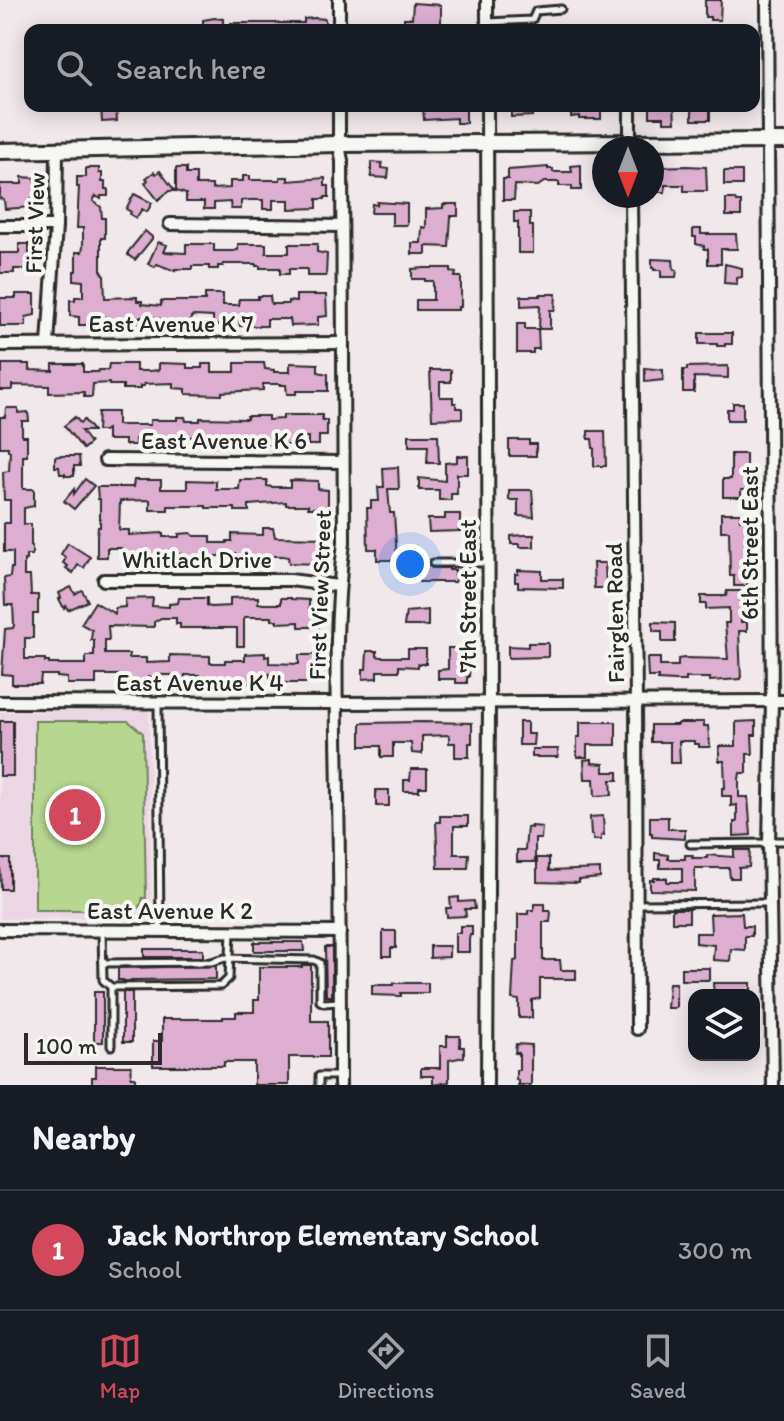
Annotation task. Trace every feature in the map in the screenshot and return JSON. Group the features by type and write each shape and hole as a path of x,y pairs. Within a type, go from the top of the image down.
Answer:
{"street":[{"path":"339,0 339,24"},
{"path":"487,0 487,24"},
{"name":"6th Street East","path":"767,0 772,701 769,842 773,1085"},
{"name":"First View Street","path":"339,112 342,161 344,542 335,636 340,1080"},
{"name":"7th Street East","path":"487,112 487,1085"},
{"path":"630,112 630,136"},
{"path":"664,144 784,141"},
{"path":"0,151 339,144 592,144"},
{"name":"First View","path":"48,344 56,226 57,151"},
{"name":"Fairglen Road","path":"631,208 637,1029"},
{"path":"170,224 342,226"},
{"path":"0,226 56,226"},
{"name":"East Avenue K 7","path":"0,345 343,343"},
{"name":"East Avenue K 6","path":"105,460 343,462"},
{"name":"Whitlach Drive","path":"104,580 290,580 338,586"},
{"name":"East Avenue K 4","path":"0,702 784,701"},
{"name":"East Avenue K 2","path":"0,930 340,932"}],"lane":[{"path":"502,24 532,20 536,11 561,9"},
{"path":"433,563 488,563"},
{"path":"158,703 160,931"},
{"path":"690,844 784,841"},
{"path":"636,904 770,903"},
{"path":"102,930 103,980 111,987 221,986 229,978 231,931"},
{"path":"103,960 105,963 211,962 231,958 314,960 320,963 320,1001 340,1002"},
{"path":"111,987 111,1046"},
{"path":"319,1085 319,1076 340,1080"}],"shaded area":[{"path":"149,710 152,917 0,919 0,712"}],"green space":[{"path":"35,721 128,721 143,733 146,898 142,898 136,910 35,910"}],"building":[{"path":"705,0 721,0 720,20 705,17"},
{"path":"413,3 441,5 441,24 404,24 404,18 412,18"},
{"path":"223,19 223,24 203,24 203,20"},
{"path":"304,19 325,19 325,24 231,24 304,23"},
{"path":"101,112 116,112 117,121 102,122"},
{"path":"423,112 466,112 466,123 456,123 456,118 424,120"},
{"path":"511,112 532,112 532,116 511,117"},
{"path":"571,112 601,112 601,119 571,117"},
{"path":"650,112 674,112 675,122 664,122 664,117 650,117"},
{"path":"692,112 710,112 710,120 692,120"},
{"path":"371,162 382,163 382,168 389,169 388,178 371,177"},
{"path":"581,165 581,190 559,186 559,182 544,182 538,186 515,185 514,200 503,200 503,179 508,179 508,170 548,167 553,172 572,172 571,166"},
{"path":"664,167 706,167 707,191 684,191 684,185 665,185 664,192"},
{"path":"86,168 99,168 105,189 108,189 108,196 101,196 101,199 96,196 93,201 101,207 102,218 105,218 105,238 101,238 101,270 105,298 137,297 142,304 161,306 161,301 205,301 205,294 223,294 223,305 239,305 239,299 258,299 258,296 270,296 271,304 288,304 288,301 296,302 296,295 326,295 327,316 318,317 318,325 291,326 290,319 267,319 267,326 240,326 239,319 224,319 224,326 213,325 213,317 194,316 191,317 190,326 163,326 163,320 153,317 138,317 137,326 106,326 106,317 89,317 89,325 79,325 79,317 70,316 70,300 83,297 83,281 74,280 74,271 76,252 82,252 83,247 83,228 77,228 77,177 86,177"},
{"path":"176,168 186,168 186,174 196,174 196,185 212,185 212,189 230,188 230,181 243,181 243,176 250,176 250,180 288,177 288,181 325,178 329,197 317,199 317,208 289,209 289,200 273,200 273,209 263,209 263,200 246,200 241,201 241,209 231,209 230,202 214,203 214,209 204,209 204,202 186,202 186,194 176,191"},
{"path":"160,171 175,191 169,191 158,200 145,183 146,178"},
{"path":"724,171 742,171 742,185 724,185"},
{"path":"22,177 35,178 35,182 40,182 40,198 32,198 32,207 5,209 4,200 0,199 0,184 22,184"},
{"path":"134,194 152,203 147,212 142,209 136,218 126,209"},
{"path":"726,199 741,202 741,216 726,216"},
{"path":"377,202 407,204 407,225 392,225 392,213 371,213 372,204 377,205"},
{"path":"445,204 458,204 458,216 451,216 449,247 426,246 426,254 412,254 412,243 421,243 422,227 426,228 426,209 443,208"},
{"path":"514,212 530,212 533,253 518,253 518,222 514,222"},
{"path":"693,229 701,229 701,234 736,234 737,249 721,249 721,264 708,264 708,249 696,244"},
{"path":"145,231 152,239 135,260 128,252"},
{"path":"158,242 167,245 164,252 186,253 186,244 214,244 214,251 233,251 238,250 238,244 266,244 266,253 289,253 289,244 317,244 317,252 327,254 326,276 307,276 307,269 289,269 289,274 280,274 280,268 260,268 256,264 223,264 218,269 192,266 192,269 175,271 157,264 155,267 148,264"},
{"path":"19,244 29,244 29,253 38,253 38,269 14,269 14,273 0,273 0,253 19,253"},
{"path":"652,259 673,260 676,277 661,277 661,270 652,268"},
{"path":"725,264 742,268 742,277 737,278 737,284 724,283"},
{"path":"451,268 451,272 456,273 455,277 461,277 461,307 458,310 416,310 416,300 433,300 433,281 412,279 412,269"},
{"path":"16,294 35,294 35,315 26,317 26,326 0,326 0,298 16,298"},
{"path":"556,294 555,310 550,310 550,329 539,329 540,305 521,306 521,296"},
{"path":"517,324 525,324 525,329 538,329 539,349 533,349 533,353 517,353"},
{"path":"699,333 732,333 732,344 699,344"},
{"path":"159,363 187,364 187,368 212,364 212,372 235,372 235,363 264,363 265,369 274,372 290,372 290,363 318,364 318,372 328,374 328,391 287,394 286,385 263,384 263,390 222,392 222,395 186,394 186,389 173,388 173,383 144,384 140,389 123,389 123,385 109,383 93,384 92,397 84,397 84,392 49,393 49,386 12,385 12,390 0,390 2,364 30,364 30,370 53,371 53,364 83,364 83,372 98,372 108,370 109,364 136,364 136,371 159,370"},
{"path":"728,366 728,378 694,377 694,392 683,392 683,370 687,367"},
{"path":"645,368 663,370 663,380 645,382"},
{"path":"430,370 451,370 451,382 440,382 440,397 453,397 456,408 462,408 462,418 432,419"},
{"path":"733,403 743,403 743,420 727,420 727,409 733,409"},
{"path":"6,408 18,408 18,413 28,412 29,421 22,421 22,436 27,436 27,456 23,456 23,489 34,489 34,506 24,508 24,524 31,524 32,555 26,555 24,560 24,576 30,576 31,595 38,595 38,614 33,614 33,638 25,638 25,659 45,659 49,664 86,664 86,656 94,656 94,640 91,640 92,630 81,624 95,602 115,614 115,608 125,607 125,599 153,598 152,606 169,607 169,604 178,603 179,598 207,598 207,606 211,607 230,606 230,598 258,597 258,603 281,604 281,598 291,598 309,600 309,608 318,609 319,627 299,627 299,622 277,623 272,617 244,617 244,646 237,646 237,628 180,628 176,618 161,618 154,622 154,627 108,626 109,640 105,640 105,654 129,654 129,658 146,658 146,663 170,662 170,655 210,656 210,663 225,663 225,660 245,660 245,654 265,653 265,657 269,656 269,663 299,664 299,655 318,655 318,673 309,675 309,683 281,683 280,678 270,677 270,674 255,675 254,683 226,684 225,678 210,677 210,683 200,683 200,675 185,675 184,684 174,684 174,675 158,675 148,677 147,684 119,684 119,675 96,675 96,684 67,684 67,678 41,675 40,684 12,684 12,675 2,674 5,629 14,625 13,605 5,605 4,578 10,577 13,568 13,552 4,552 4,523 10,523 10,500 4,500 3,472 9,471 10,451 8,447 0,447 0,417 5,417"},
{"path":"98,412 117,412 117,425 150,425 150,420 177,420 177,417 200,421 200,418 268,416 268,420 283,419 283,415 322,415 322,420 327,420 327,436 319,436 319,445 308,445 308,437 293,437 292,445 264,445 264,437 249,437 239,439 238,445 210,446 210,437 205,436 187,437 186,446 158,445 158,438 135,439 135,445 125,445 125,440 107,440 107,429 97,431"},
{"path":"75,417 80,423 84,420 93,431 81,431 90,443 83,449 64,426"},
{"path":"588,431 605,431 606,466 594,466 594,448 592,439 588,439"},
{"path":"409,435 438,435 439,463 427,463 428,446 409,446"},
{"path":"509,440 529,440 529,444 536,444 536,456 509,456"},
{"path":"731,454 746,454 746,478 750,478 750,490 741,490 741,497 723,497 723,479 731,479"},
{"path":"79,456 80,466 74,466 74,476 60,474 59,467 55,467 55,457"},
{"path":"457,456 468,456 468,474 457,474 457,494 451,494 451,500 439,500 439,490 419,490 419,478 445,481 445,463 457,462"},
{"path":"398,467 399,489 388,489 390,513 394,513 397,560 377,560 377,549 368,549 367,508 371,508 371,501 379,501 378,487 384,487 383,468"},
{"path":"85,479 94,486 74,509 64,501 74,489 74,494"},
{"path":"134,480 161,480 161,489 187,489 187,480 216,481 216,489 239,489 240,480 267,480 267,486 272,487 290,487 290,480 318,481 318,489 328,490 328,512 308,508 308,505 286,505 286,502 249,505 249,511 235,511 235,508 206,506 168,506 168,510 150,510 150,500 120,501 119,530 129,530 129,535 163,533 163,537 191,533 194,536 211,536 211,543 227,543 232,541 232,534 263,535 263,528 273,528 275,537 326,538 326,555 319,555 319,564 289,563 288,557 283,556 266,556 266,563 237,563 236,554 210,557 210,563 182,563 182,554 160,554 160,563 132,563 132,554 123,553 121,548 107,548 107,557 97,557 100,499 97,487 133,487"},
{"path":"509,490 532,490 534,517 518,516 518,500 509,500"},
{"path":"721,513 740,513 740,520 749,520 747,586 734,586 734,576 730,576 729,531 721,531"},
{"path":"445,514 460,514 460,531 429,532 428,519 445,519"},
{"path":"534,535 534,547 511,544 511,536"},
{"path":"68,543 90,557 84,568 78,565 73,573 66,568 68,566 63,563 66,558 61,554"},
{"path":"419,562 428,562 432,568 455,570 455,582 419,582"},
{"path":"593,563 605,563 606,588 594,588"},
{"path":"518,570 542,571 542,579 563,579 563,588 518,587 515,574"},
{"path":"71,587 75,594 82,590 88,601 68,610 59,599 59,593"},
{"path":"727,591 740,591 741,622 747,622 747,631 739,631 741,679 710,681 710,678 686,678 686,681 675,681 648,677 647,658 660,658 660,666 678,666 678,659 684,658 728,659 725,623 729,623 729,608 706,609 706,604 701,604 701,596 726,596"},
{"path":"428,610 428,626 404,626 406,612"},
{"path":"653,622 675,623 675,642 662,642 662,631 653,631"},
{"path":"528,643 548,643 548,657 508,658 508,646 528,647"},
{"path":"448,648 465,648 465,659 470,659 467,683 456,683 456,679 438,679 438,670 448,669"},
{"path":"408,649 426,649 426,664 418,664 418,667 399,666 399,671 377,671 377,678 363,679 367,651 377,651 377,656 381,657 408,657"},
{"path":"0,721 13,721 13,776 0,776"},
{"path":"756,721 756,735 752,735 753,754 747,754 747,773 740,773 739,779 739,797 748,797 751,835 734,836 737,805 731,806 731,796 722,796 722,788 725,788 724,761 719,761 719,746 736,746 736,722"},
{"path":"519,722 527,722 527,734 534,734 533,745 519,745"},
{"path":"580,722 616,722 616,745 587,745 587,757 577,757"},
{"path":"704,722 704,726 708,726 710,747 699,747 694,741 679,741 680,763 670,763 670,742 651,742 651,725"},
{"path":"361,723 472,723 469,757 455,757 455,743 449,743 449,735 422,736 422,754 412,753 411,743 393,743 393,757 381,757 381,746 361,746"},
{"path":"532,749 558,749 558,757 532,757"},
{"path":"592,759 592,763 604,764 604,772 618,772 618,780 611,780 612,795 595,796 594,779 585,779 584,760"},
{"path":"411,769 427,769 427,787 419,787 419,791 404,791 404,780 410,780"},
{"path":"376,790 389,790 389,806 376,806"},
{"path":"440,816 468,816 468,826 454,826 454,854 469,854 468,868 438,868 436,822 440,822"},
{"path":"603,816 604,835 601,835 601,840 593,840 590,817"},
{"path":"650,817 668,817 668,829 685,829 685,839 652,837"},
{"path":"527,827 542,827 541,839 535,839 535,862 517,862 517,850 525,850"},
{"path":"734,850 750,850 749,867 739,868 739,878 730,878 729,868 695,868 695,891 650,890 650,880 654,878 682,882 682,868 660,868 660,860 655,860 655,853 668,855 668,859 685,859 685,855 693,855 692,858 707,858 707,855 734,857"},
{"path":"537,858 549,858 549,871 600,869 600,878 579,880 579,883 537,882"},
{"path":"0,859 10,859 10,889 1,889"},
{"path":"459,897 459,902 474,901 475,909 465,909 466,916 447,917 446,908 451,908 450,898"},
{"path":"534,904 545,904 545,910 551,912 550,922 543,922 543,960 560,960 561,970 576,970 576,979 540,979 540,998 532,1000 532,1018 519,1018 519,1000 512,999 514,961 518,960 518,914 528,914 528,910 534,910"},
{"path":"672,909 689,909 689,922 672,922"},
{"path":"742,913 743,926 752,926 752,936 745,936 745,950 731,949 730,961 713,960 714,945 696,943 696,933 711,933 710,914"},
{"path":"460,926 472,926 469,952 455,952 455,933 460,933"},
{"path":"383,931 396,931 396,948 391,948 391,956 383,956"},
{"path":"254,942 303,942 304,951 254,951"},
{"path":"430,946 449,946 449,957 430,958"},
{"path":"325,947 332,947 332,996 326,996"},
{"path":"144,949 203,949 203,957 144,957"},
{"path":"311,965 311,1021 328,1021 328,1057 289,1057 289,1085 254,1085 254,1062 224,1062 224,1066 153,1066 153,1041 162,1041 162,1019 223,1019 236,1017 236,1012 254,1012 254,1000 259,1000 259,967"},
{"path":"216,966 216,979 118,980 118,968"},
{"path":"681,968 709,968 709,980 681,980"},
{"path":"428,983 428,993 372,995 372,985"},
{"path":"669,983 676,983 676,1008 667,1008"},
{"path":"713,983 751,983 751,989 714,989"},
{"path":"94,992 103,992 103,1042 94,1042"},
{"path":"123,992 132,992 132,1042 123,1042"},
{"path":"447,1036 460,1036 464,1057 449,1060 449,1082 433,1085 433,1076 421,1076 421,1068 440,1068 440,1046 447,1046"},
{"path":"516,1044 531,1045 531,1085 518,1085 516,1080 519,1053 515,1053"},
{"path":"96,1066 131,1066 135,1085 92,1085"}],"place":[{"name":"Jack Northrop Elementary School","path":"75,815"}]}
